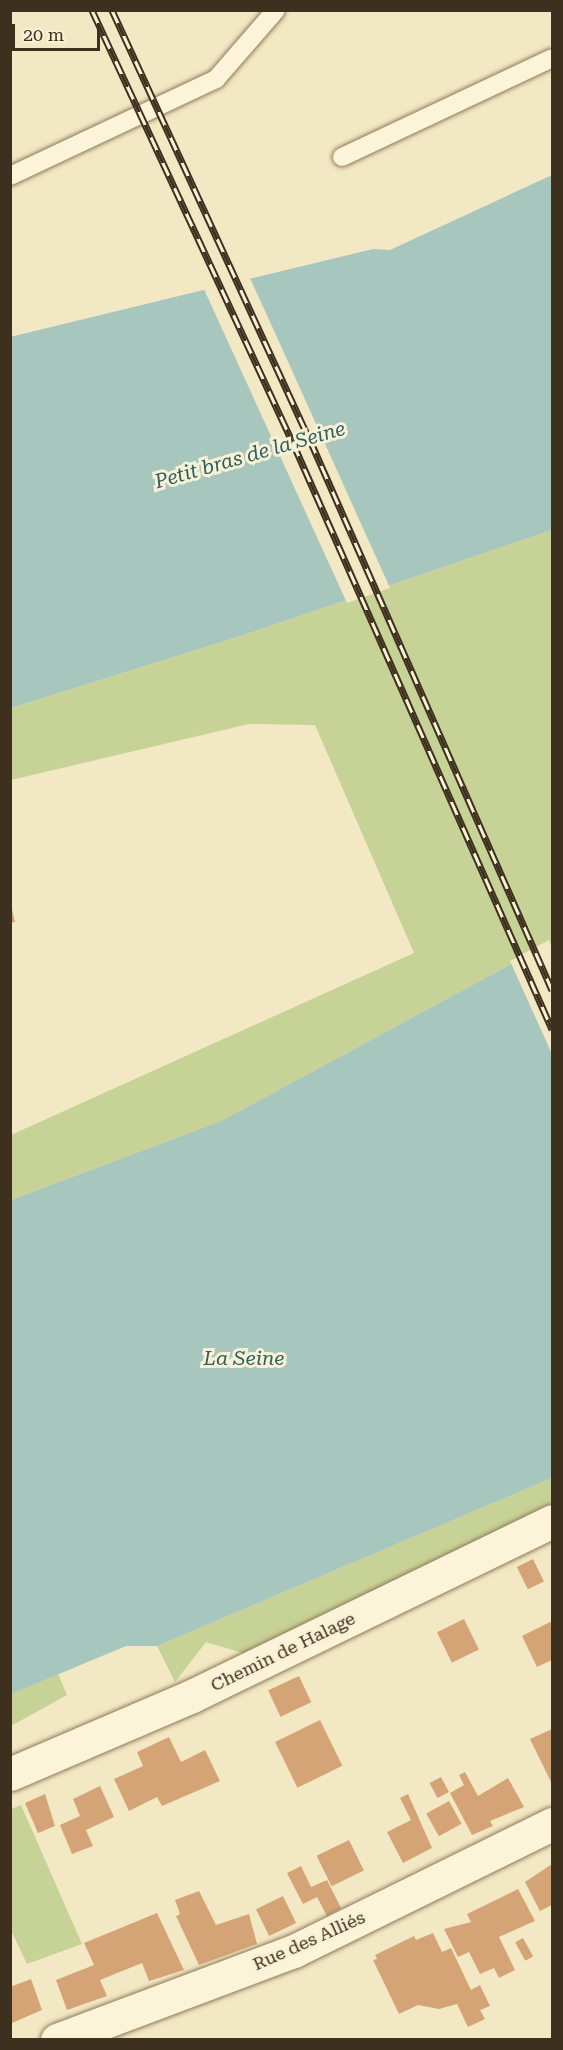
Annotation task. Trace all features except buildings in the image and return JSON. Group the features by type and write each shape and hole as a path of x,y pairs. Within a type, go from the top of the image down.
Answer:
{"street":[{"name":"Chemin de Halage","path":"10,1774 192,1696 552,1521"},
{"name":"Rue des Alliés","path":"57,2040 294,1951 552,1824"}],"lane":[{"path":"10,176 216,79 276,10"},
{"path":"342,157 552,58"}],"green space":[{"path":"552,530 552,942 221,1121 11,1200 11,1135 414,953 315,725 249,724 11,780 11,708 247,634"},
{"path":"552,1478 552,1518 259,1658 206,1642 175,1682 157,1646"},
{"path":"58,1674 67,1695 11,1726 11,1694"},
{"path":"21,1805 82,1944 27,1964 10,1928 11,1809"}],"water":[{"name":"Petit bras de la Seine","path":"552,175 552,530 247,634 11,708 10,337 373,249 390,250"},
{"name":"La Seine","path":"552,942 552,1478 157,1646 126,1646 11,1694 11,1200 221,1121"}],"pier":[{"path":"249,276 390,588 347,603 203,287"},
{"path":"549,940 552,948 552,1054 510,961"}],"railway":[{"path":"92,10 293,443 552,1029"},
{"path":"112,10 310,440 552,990"}]}
